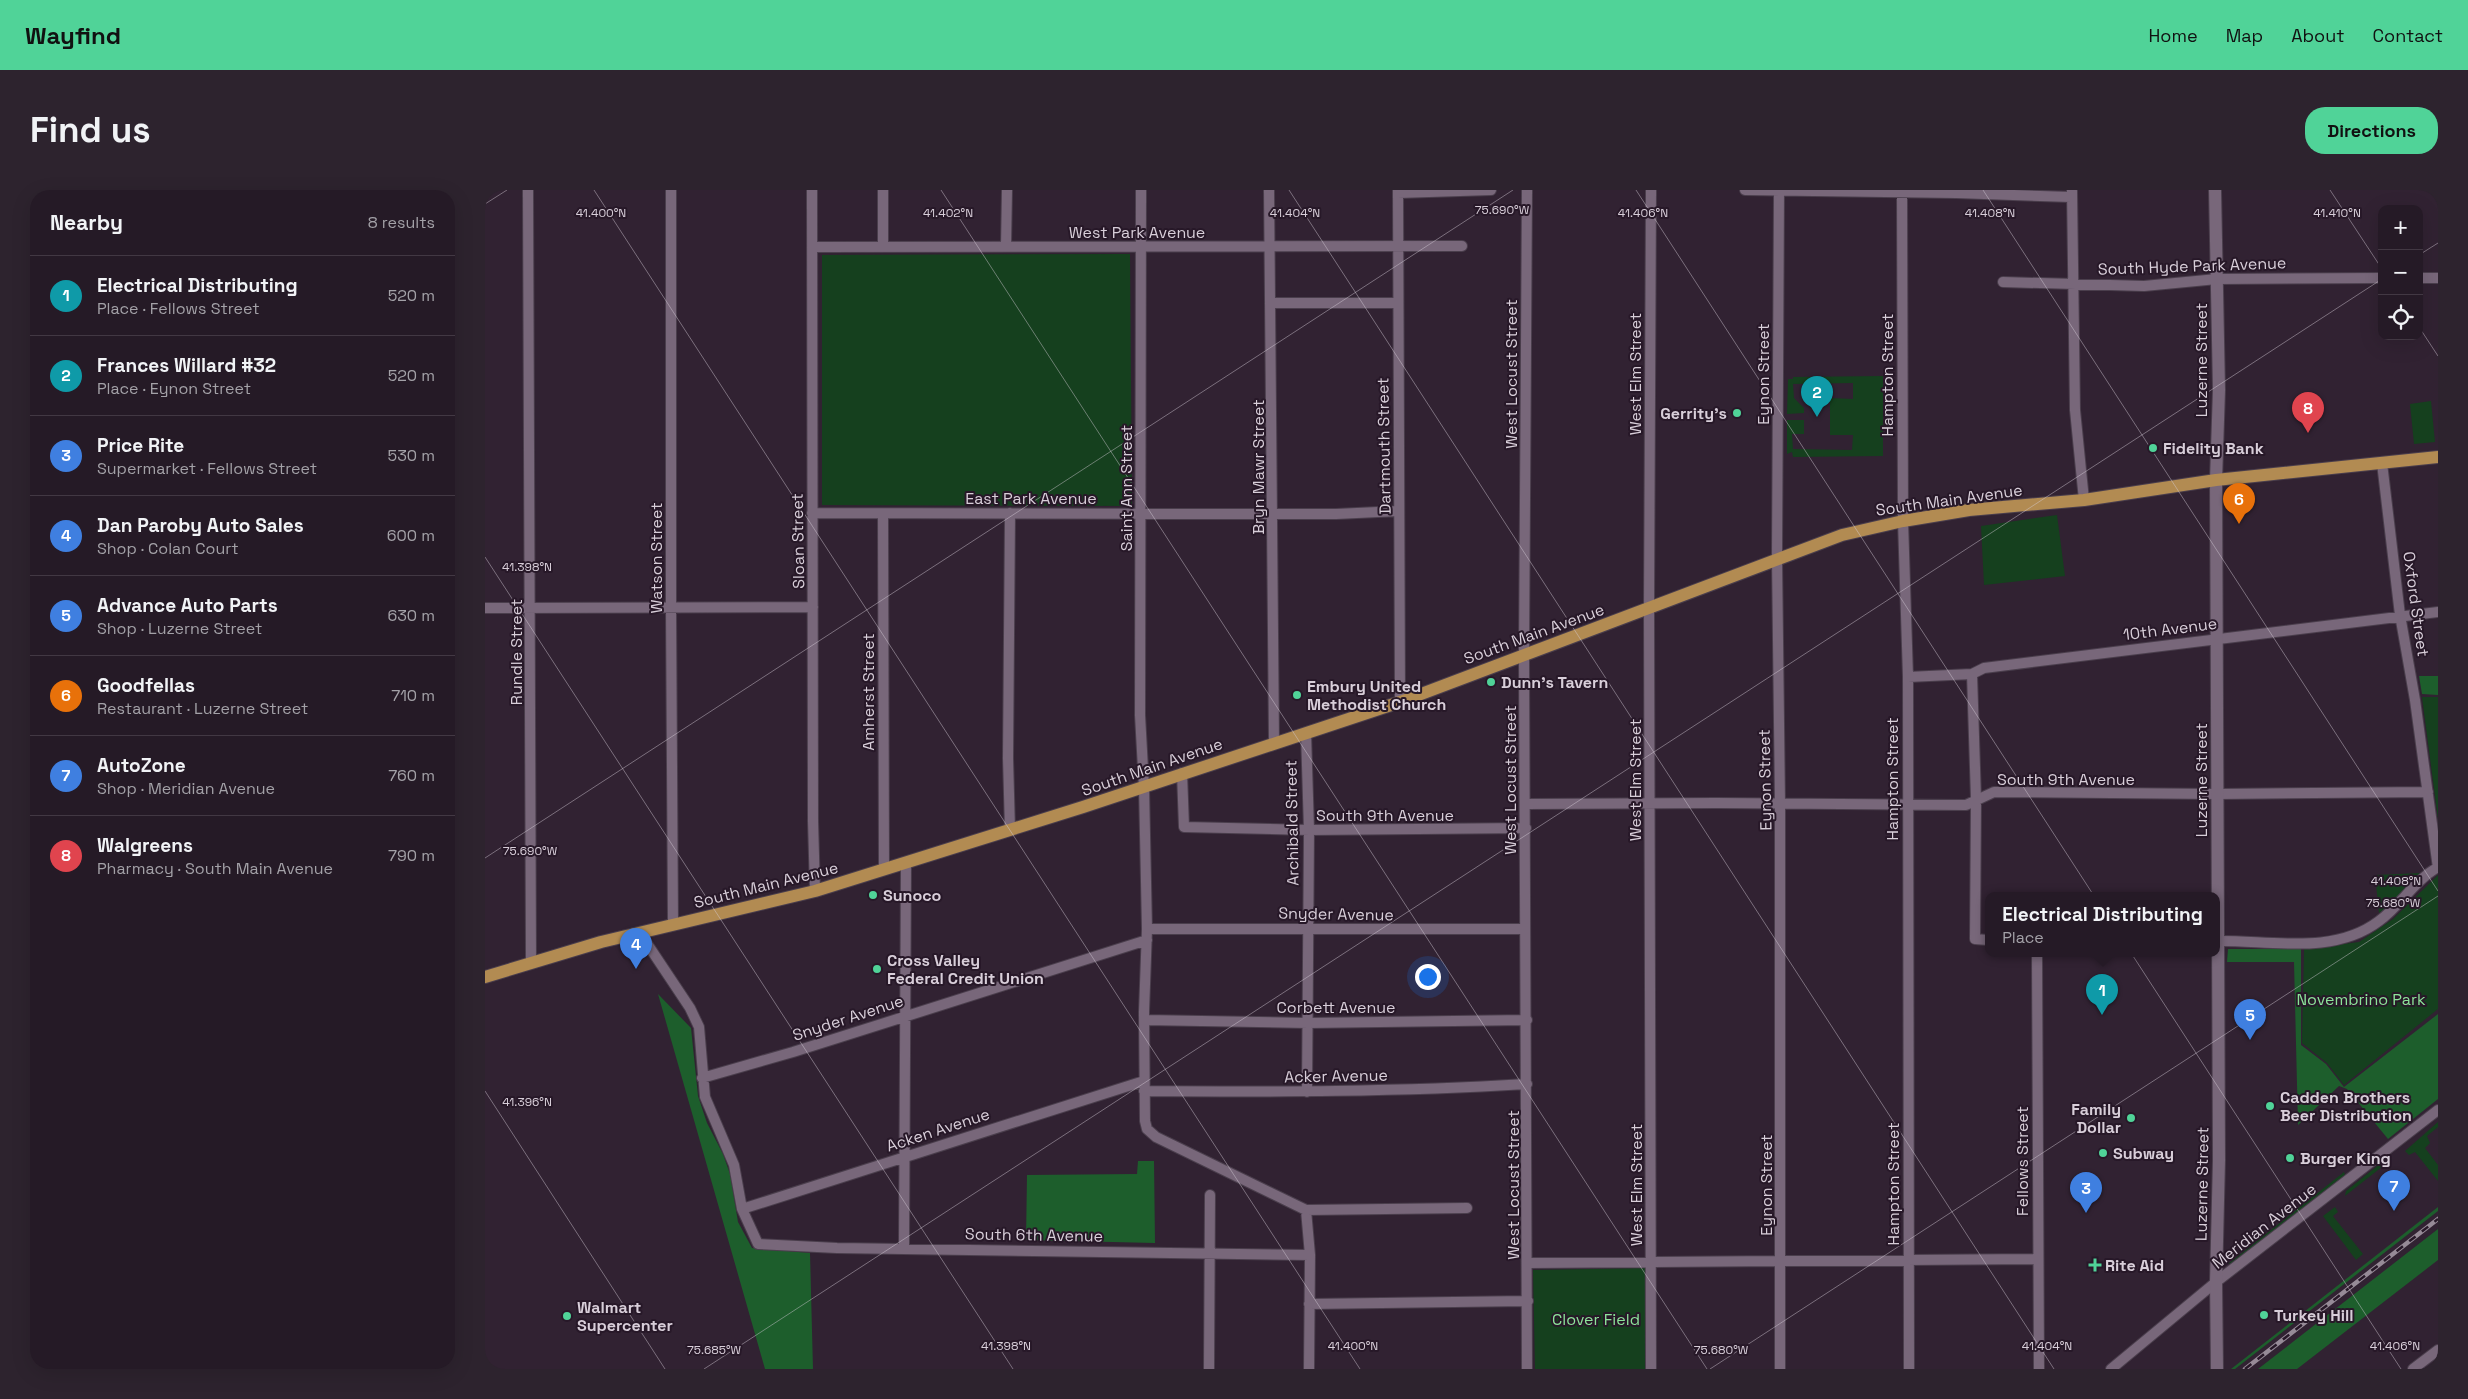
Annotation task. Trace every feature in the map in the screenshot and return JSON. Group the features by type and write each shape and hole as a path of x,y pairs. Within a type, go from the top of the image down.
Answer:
{"main road":[{"name":"South Main Avenue","path":"485,977 601,942 815,891 1144,787 1400,702 1842,535 1903,520 1969,510 2085,500 2216,480 2438,457"}],"street":[{"name":"Rundle Street","path":"529,190 531,964"},
{"name":"Watson Street","path":"671,190 673,925"},
{"name":"Sloan Street","path":"812,190 813,821 815,891"},
{"path":"883,190 883,247"},
{"path":"1006,247 1007,190"},
{"name":"Saint Ann Street","path":"1141,190 1140,715 1144,787 1147,935 1145,1121 1147,1129 1156,1137 1306,1210"},
{"name":"Bryn Mawr Street","path":"1269,190 1273,513 1273,743"},
{"path":"1397,192 1491,190"},
{"name":"West Locust Street","path":"1527,190 1524,654 1527,1369"},
{"name":"West Elm Street","path":"1651,190 1649,609 1651,1369"},
{"path":"1745,190 2072,193 2075,410 2085,500"},
{"name":"Eynon Street","path":"1779,190 1777,558 1781,804 1780,1369"},
{"name":"Luzerne Street","path":"2215,190 2219,390 2216,480 2215,638 2217,892"},
{"name":"Dartmouth Street","path":"1397,192 1400,702"},
{"name":"Hampton Street","path":"1902,192 1903,520 1908,678 1909,1369"},
{"name":"West Park Avenue","path":"812,247 1462,246"},
{"name":"South Hyde Park Avenue","path":"2003,282 2144,286 2217,279 2378,278"},
{"path":"2423,278 2438,278"},
{"path":"1270,303 1397,303"},
{"name":"Oxford Street","path":"2382,463 2400,616 2415,700 2438,867"},
{"name":"East Park Avenue","path":"812,513 1336,514 1399,512"},
{"path":"1010,513 1008,758 1010,830"},
{"name":"Amherst Street","path":"883,514 884,869"},
{"path":"485,608 813,607"},
{"name":"10th Avenue","path":"1908,678 1972,674 1984,668 2438,612"},
{"path":"1972,674 1976,799 1975,940 1985,940"},
{"name":"Archibald Street","path":"1306,733 1309,830 1307,1092"},
{"name":"South 9th Avenue","path":"1182,774 1184,827 1309,830 1526,828"},
{"name":"South 9th Avenue","path":"1526,804 1966,805 1994,792 2217,794 2428,792"},
{"path":"904,1248 906,862"},
{"path":"2220,941 2324,943 2359,934 2380,921 2424,875 2438,867"},
{"name":"Snyder Avenue","path":"702,1078 793,1052 1147,935 1308,928 1465,931 1525,929"},
{"path":"640,933 690,1008 699,1028 705,1096 734,1165 742,1209"},
{"name":"Fellows Street","path":"2037,957 2039,1369"},
{"name":"Luzerne Street","path":"2217,957 2219,1160 2216,1282 2217,1369"},
{"name":"Corbett Avenue","path":"1145,1020 1308,1023 1527,1020"},
{"name":"Acker Avenue","path":"1144,1086 1307,1092 1527,1084"},
{"name":"Acken Avenue","path":"742,1209 905,1156 1144,1086"},
{"name":"Meridian Avenue","path":"2111,1369 2216,1282 2438,1110"},
{"path":"1209,1369 1210,1195"},
{"path":"1309,1369 1310,1255 1306,1210 1467,1208"},
{"name":"South 6th Avenue","path":"742,1209 758,1244 837,1248 1210,1252 1310,1255"},
{"path":"1528,1263 2037,1259"},
{"path":"1309,1304 1528,1301"},
{"path":"2413,1369 2434,1353"},
{"path":"2430,1369 2434,1353"}],"green space":[{"path":"1130,254 1132,506 822,505 822,255"},
{"path":"1883,376 1883,456 1793,457 1792,452 1787,454 1787,420 1804,420 1804,434 1792,434 1793,449 1852,450 1853,435 1830,435 1830,398 1853,399 1853,383 1793,384 1794,398 1804,408 1804,413 1787,414 1788,379 1793,379 1793,377"},
{"path":"2431,401 2435,442 2414,444 2410,404"},
{"path":"2057,515 2065,576 1984,585 1981,526"},
{"path":"2419,676 2438,676 2438,695 2422,694"},
{"path":"2422,697 2438,697 2438,819"},
{"path":"2421,873 2390,905 2379,913 2375,875"},
{"name":"Novembrino Park","path":"2438,875 2438,1009 2344,1085 2327,1063 2302,1043 2304,949 2359,942 2393,919"},
{"path":"2228,949 2301,949 2301,1045 2326,1064 2344,1087 2438,1014 2438,1099 2388,1139 2347,1089 2339,1086 2298,1125 2294,962 2227,962"},
{"path":"658,994 691,1028 698,1096 707,1123 723,1154 730,1174 738,1222 752,1248 810,1253 813,1369 765,1369"},
{"path":"2438,1122 2438,1127 2427,1136 2430,1143 2425,1148 2438,1165 2438,1181 2415,1152 2409,1155 2405,1151"},
{"path":"2386,1159 2392,1159 2345,1196 2346,1191"},
{"path":"1138,1161 1154,1161 1155,1243 1026,1240 1027,1175 1137,1174"},
{"path":"2344,1172 2345,1175 2233,1263 2228,1264"},
{"path":"2335,1207 2338,1212 2333,1216 2363,1254 2356,1260 2323,1216"},
{"path":"2438,1207 2438,1211 2235,1369 2231,1369"},
{"path":"2438,1229 2438,1260 2297,1369 2258,1369"},
{"name":"Clover Field","path":"1647,1268 1646,1369 1535,1369 1533,1270"}],"railway":[{"path":"2245,1369 2438,1219"}],"place":[{"name":"Gerrity's","path":"1737,413"},
{"name":"Frances Willard #32","path":"1817,417"},
{"name":"Walgreens","path":"2308,433"},
{"name":"Fidelity Bank","path":"2153,448"},
{"name":"Goodfellas","path":"2239,524"},
{"name":"Dunn's Tavern","path":"1491,682"},
{"name":"Embury United Methodist Church","path":"1297,695"},
{"name":"Sunoco","path":"873,895"},
{"name":"Dan Paroby Auto Sales","path":"636,969"},
{"name":"Cross Valley Federal Credit Union","path":"877,969"},
{"name":"Electrical Distributing","path":"2102,1015"},
{"name":"Advance Auto Parts","path":"2250,1040"},
{"name":"Cadden Brothers Beer Distribution","path":"2270,1106"},
{"name":"Family Dollar","path":"2131,1118"},
{"name":"Subway","path":"2103,1153"},
{"name":"Burger King","path":"2290,1158"},
{"name":"AutoZone","path":"2394,1211"},
{"name":"Price Rite","path":"2086,1213"},
{"name":"Rite Aid","path":"2095,1265"},
{"name":"Turkey Hill","path":"2264,1315"},
{"name":"Walmart Supercenter","path":"567,1316"}]}
